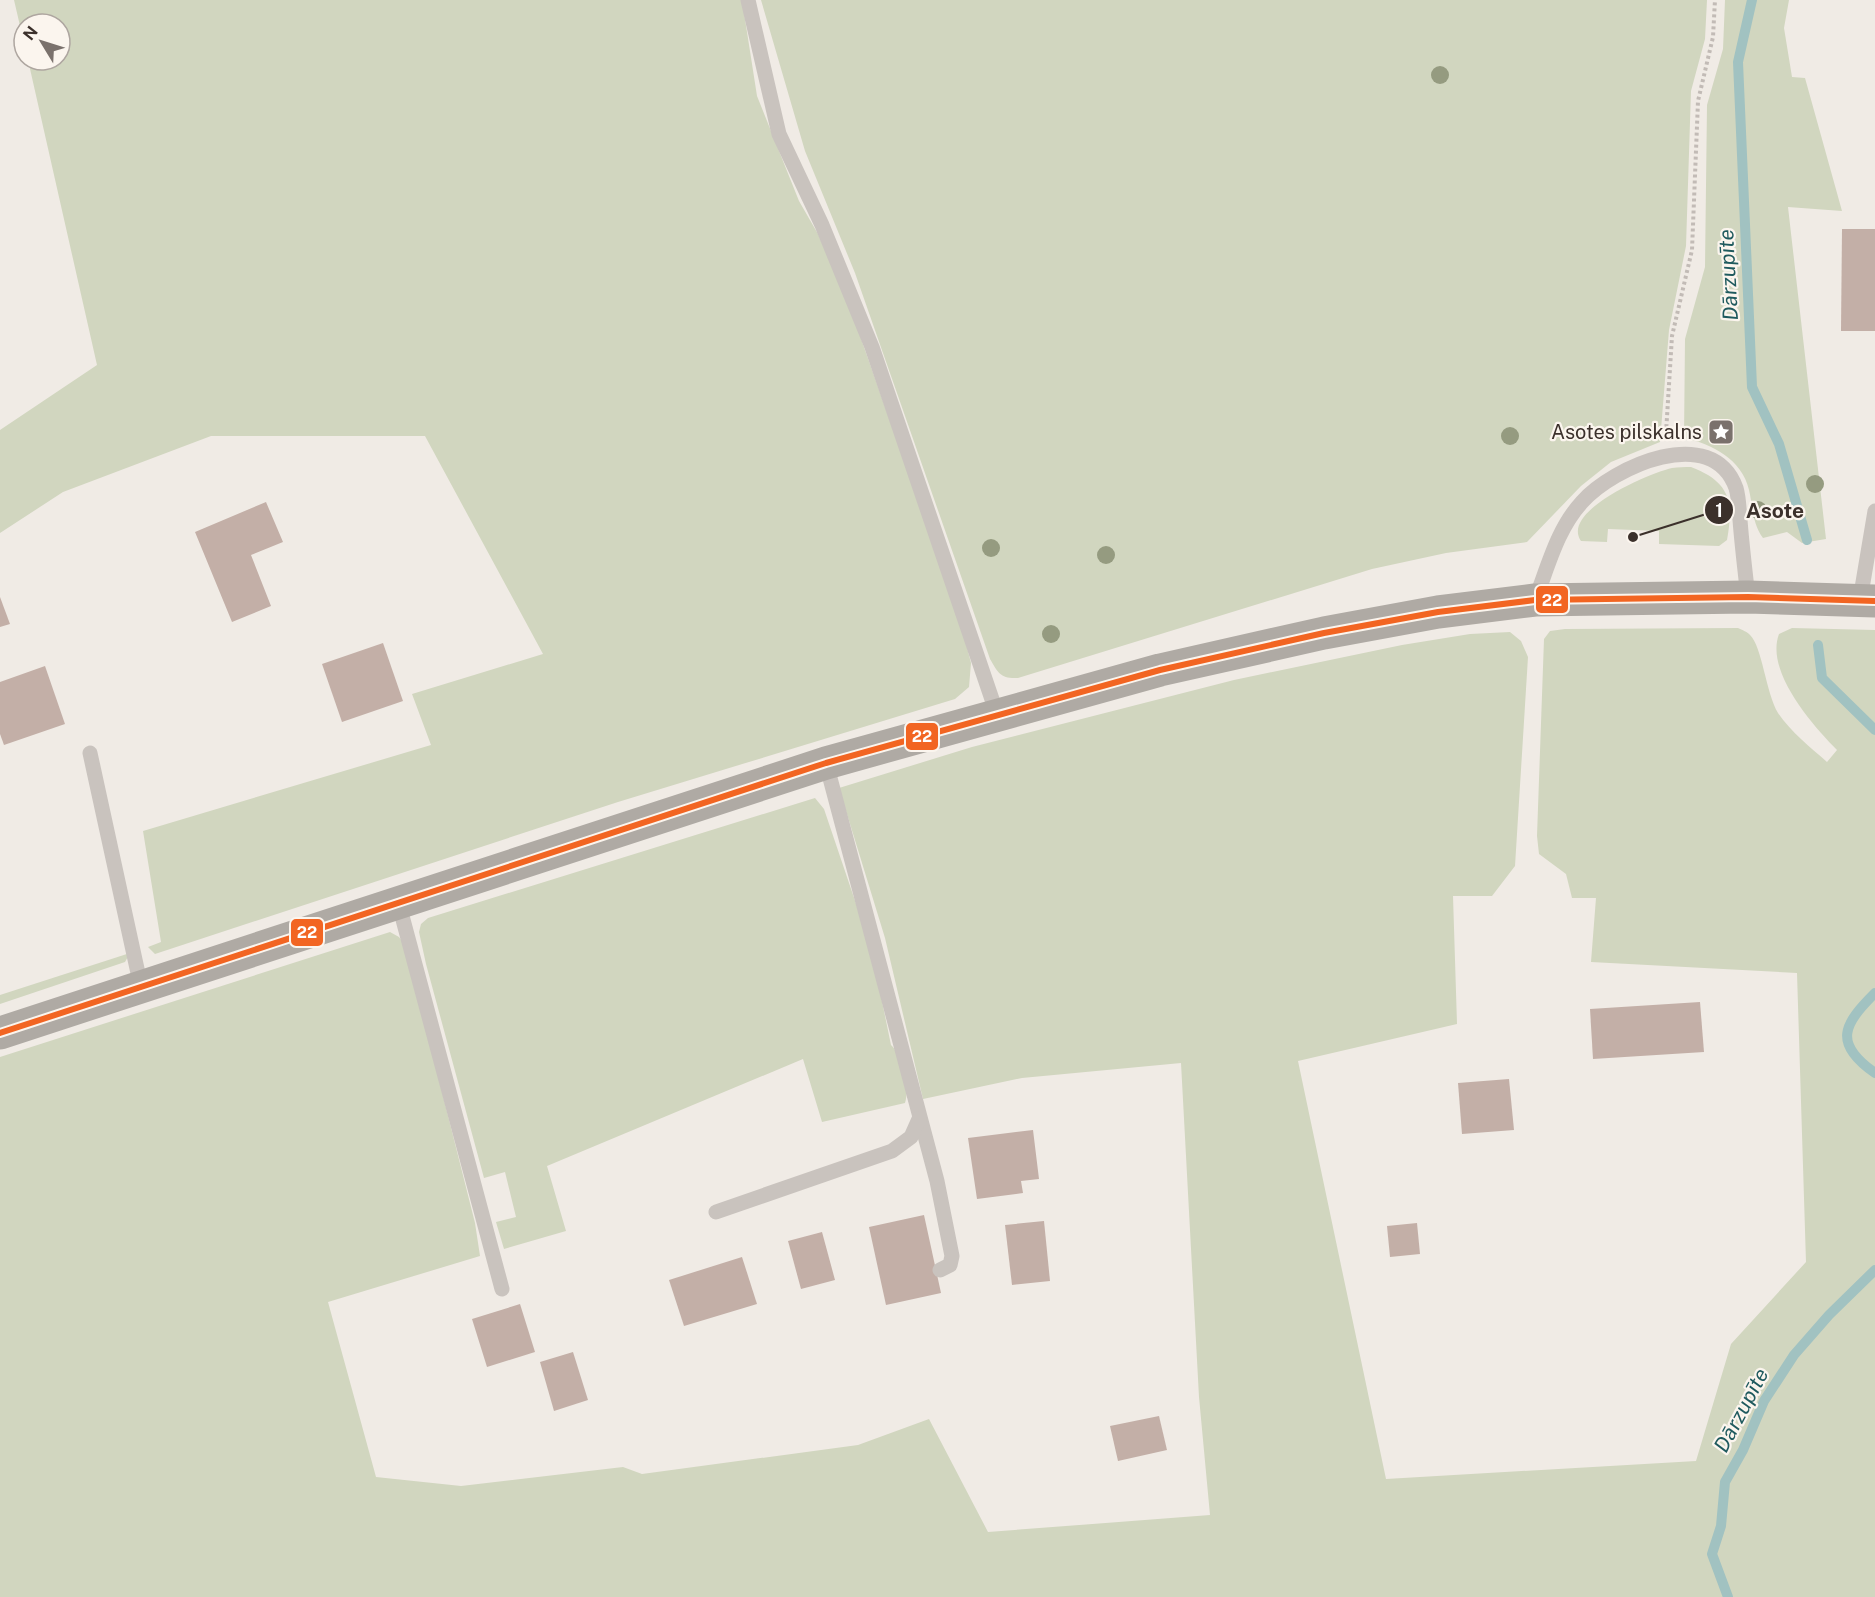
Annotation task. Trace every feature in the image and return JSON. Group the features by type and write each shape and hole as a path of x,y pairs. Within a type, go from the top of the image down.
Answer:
{"highway":[{"path":"0,1033 398,901 826,763 1160,670 1324,633 1438,612 1535,600 1748,597 1867,601"}],"lane":[{"path":"748,0 779,134 822,225 872,347 998,714"},
{"path":"1535,600 1560,535 1582,502 1617,473 1664,457 1685,454 1706,457 1720,466 1737,489 1748,597"},
{"path":"1867,601 1875,511"},
{"path":"90,753 141,987"},
{"path":"826,763 936,1181 952,1256 950,1264 940,1270"},
{"path":"398,901 502,1289"},
{"path":"716,1212 892,1151 911,1137 919,1119"}],"path":[{"path":"1664,457 1672,336 1692,250 1698,101 1713,37 1715,0"}],"green space":[{"path":"14,0 742,0 757,96 799,201 818,234 852,313 960,620 971,663 969,687 955,699 618,802 155,954 148,947 161,942 143,831 431,745 412,694 543,654 425,436 211,436 63,492 0,533 0,430 97,365 31,72 72,72 72,12 17,12"},
{"path":"761,0 1707,0 1705,39 1691,91 1686,246 1669,330 1660,442 1611,462 1581,486 1527,542 1446,553 1372,569 1018,678 1004,676 990,659 855,273 805,151"},
{"path":"1725,0 1789,0 1784,28 1792,77 1805,78 1842,211 1788,207 1826,539 1802,543 1787,532 1763,538 1757,527 1749,490 1740,470 1715,449 1684,438 1685,339 1705,267 1707,105 1723,49"},
{"path":"1691,467 1714,479 1726,494 1730,514 1729,526 1727,540 1719,546 1659,544 1659,531 1608,529 1607,542 1581,541 1578,529 1583,518 1610,495 1661,471"},
{"path":"1738,628 1748,633 1758,649 1770,694 1778,713 1795,733 1827,762 1837,750 1815,727 1793,696 1785,680 1776,649 1779,634 1792,628 1875,630 1875,1597 0,1597 0,1057 390,932 399,937 405,945 475,1223 480,1256 328,1302 376,1477 461,1486 623,1467 642,1474 858,1445 929,1419 988,1532 1210,1515 1199,1397 1181,1063 1022,1078 923,1099 885,938 839,788 972,747 1234,680 1402,645 1470,634 1510,632 1521,641 1528,657 1515,866 1492,896 1453,896 1457,1024 1298,1061 1386,1479 1696,1461 1731,1344 1806,1262 1797,973 1591,962 1596,898 1572,898 1566,874 1539,854 1537,836 1544,639 1550,631 1565,629"},
{"path":"815,798 824,809 871,948 891,1045 899,1057 904,1072 907,1089 905,1103 822,1122 803,1059 547,1166 566,1231 504,1249 496,1222 516,1217 505,1172 484,1178 426,964 419,932 421,924 428,918"},
{"path":"130,953 125,962 0,1004 0,995"}],"building":[{"path":"1842,229 1875,229 1875,331 1841,331"},
{"path":"266,502 283,542 251,555 271,606 232,622 195,532"},
{"path":"0,597 10,624 0,627"},
{"path":"383,643 403,701 342,722 322,664"},
{"path":"45,666 65,724 4,745 0,734 0,682"},
{"path":"1700,1002 1704,1052 1593,1059 1590,1009"},
{"path":"1509,1079 1514,1130 1462,1134 1458,1083"},
{"path":"1033,1130 1039,1179 1021,1181 1023,1193 977,1199 968,1138"},
{"path":"924,1215 941,1293 886,1305 869,1227"},
{"path":"1044,1221 1050,1281 1012,1285 1005,1225"},
{"path":"1417,1223 1420,1254 1390,1257 1387,1226"},
{"path":"822,1232 835,1280 801,1289 788,1241"},
{"path":"742,1257 757,1304 684,1326 669,1280"},
{"path":"520,1304 535,1352 487,1367 472,1319"},
{"path":"573,1352 588,1400 554,1411 540,1362"},
{"path":"1159,1416 1167,1450 1118,1461 1110,1426"}],"waterway":[{"name":"Dārzupīte","path":"1752,0 1738,62 1752,387 1779,444 1807,540"},
{"name":"Dārzupīte","path":"1818,645 1822,678 1875,730"},
{"name":"Dārzupīte","path":"1875,993 1856,1014 1847,1033 1852,1052 1875,1073"},
{"name":"Dārzupīte","path":"1728,1597 1712,1554 1721,1526 1725,1482 1743,1450 1764,1401 1794,1355 1829,1315 1875,1270"}],"transit line":[{"name":"22","path":"0,1033 826,763 1160,670 1324,633 1438,612 1535,600 1748,597 1875,601"}],"place":[{"name":"Asotes pilskalns","path":"1721,432"},
{"name":"Asote","path":"1633,537"}]}
